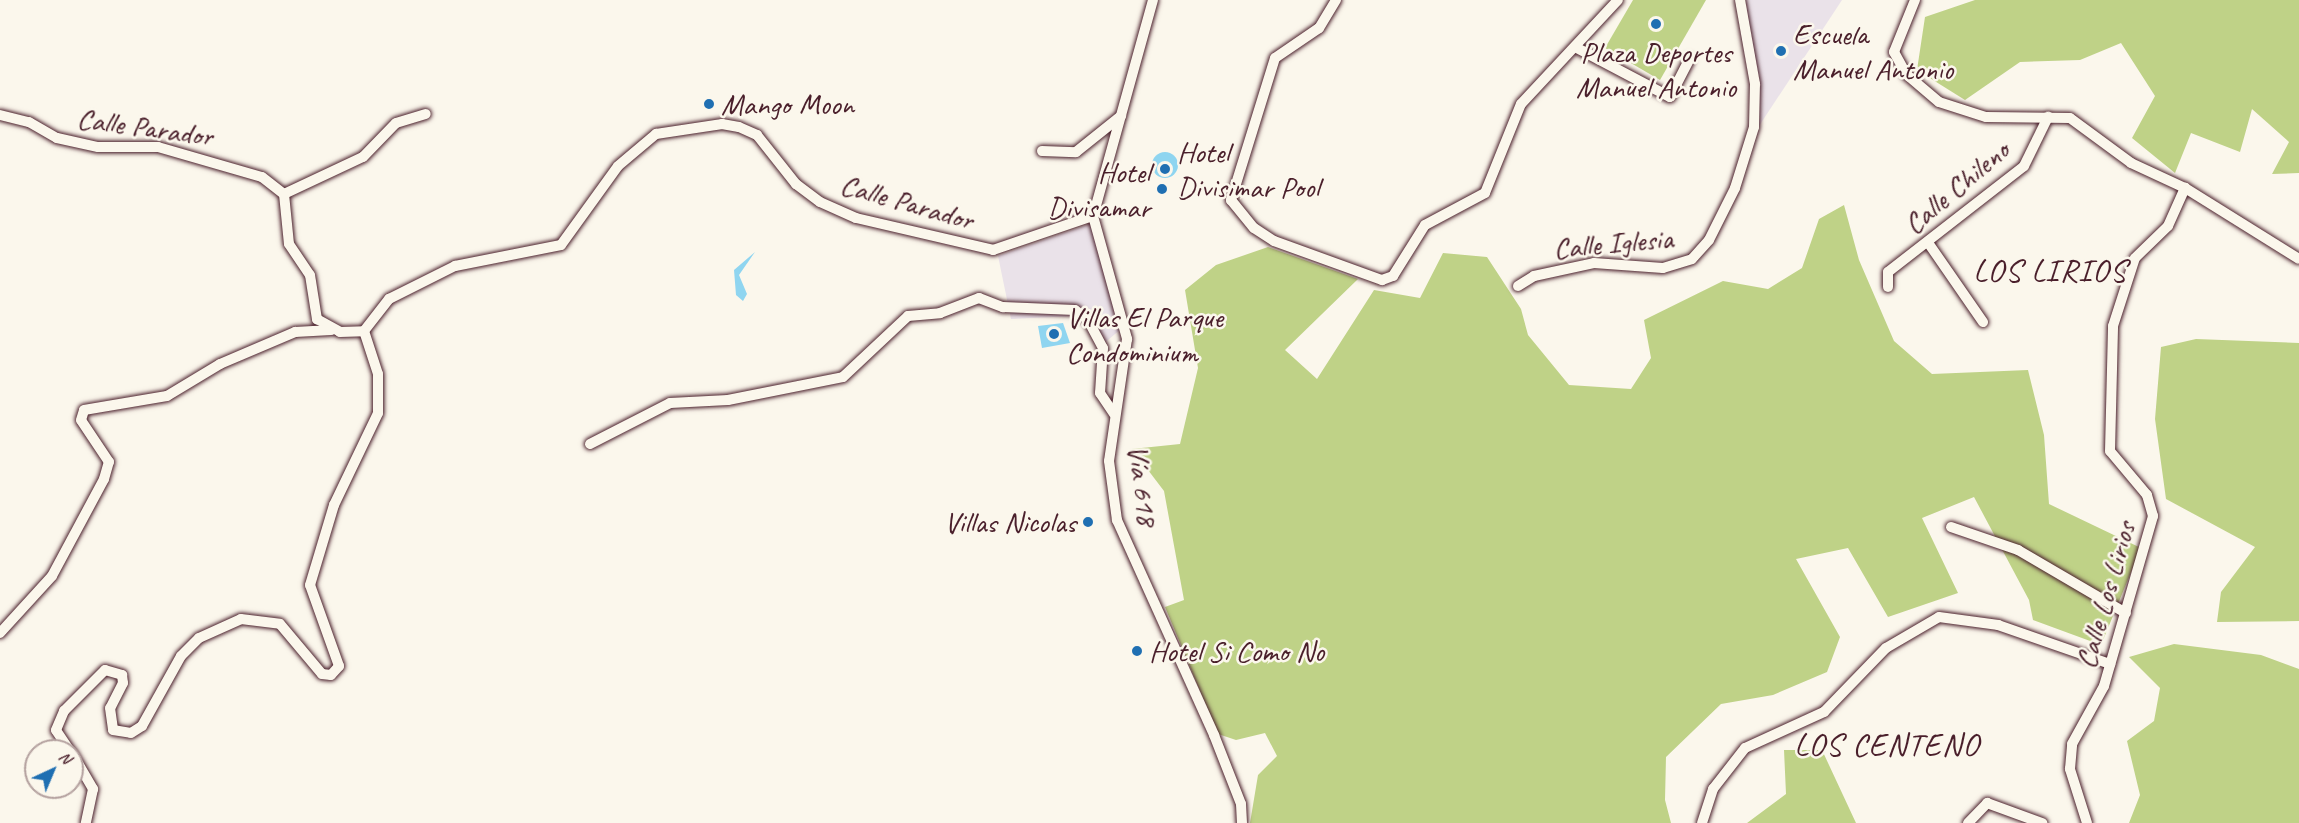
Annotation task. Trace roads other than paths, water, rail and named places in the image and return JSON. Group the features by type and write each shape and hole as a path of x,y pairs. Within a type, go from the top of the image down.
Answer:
{"street":[{"path":"1093,216 1153,0"},
{"path":"1336,0 1319,28 1275,58 1231,200 1254,228 1274,241 1382,280 1394,276 1425,225 1485,193 1521,104 1577,48 1618,0"},
{"name":"Calle Iglesia","path":"1518,286 1534,276 1594,263 1663,268 1692,259 1709,240 1735,188 1754,127 1755,84 1740,0"},
{"path":"1915,0 1894,52 1920,88 1939,102 1972,114 2048,117 2088,127 2132,163 2185,188 2299,259"},
{"path":"1577,48 1670,97 1689,60"},
{"path":"331,330 316,318 310,275 291,249 284,194 363,157 396,123 426,114"},
{"name":"Calle Parador","path":"0,115 29,122 57,138 98,147 158,147 200,156 248,170 284,194"},
{"path":"1041,151 1076,152 1121,116"},
{"name":"Calle Chileno","path":"1888,287 1888,272 1929,244 2024,166 2040,143 2048,117"},
{"name":"Calle Parador","path":"364,331 389,299 437,274 561,245 618,166 656,134 722,124 740,127 758,135 803,192 820,202 856,218 993,250 1093,216"},
{"name":"Calle Los Lirios","path":"2087,823 2074,792 2070,755 2110,664 2153,516 2147,495 2110,450 2113,326 2135,258 2168,226 2185,188"},
{"name":"Vía 618","path":"1093,216 1127,339 1114,414 1109,461 1117,520 1214,735 1241,804 1242,823"},
{"path":"1929,244 1983,322"},
{"path":"590,444 670,403 728,400 843,377 908,316 940,314 979,298 1003,307 1075,310 1088,320 1103,348 1100,393 1114,414"},
{"path":"0,633 52,576 104,479 108,462 81,420 84,410 168,396 220,364 295,332 364,331 378,374 378,413 334,505 310,585 339,666 331,675 322,674 280,624 241,619 198,638 181,656 142,726 131,733 113,730 110,708 123,683 122,675 105,670 64,711 56,730 62,739"},
{"path":"1951,527 2018,550 2126,613"},
{"path":"1702,823 1713,789 1745,747 1824,712 1886,648 1939,617 1998,625 2110,664"},
{"path":"84,774 93,789 86,823"},
{"path":"1968,823 1987,803 2042,823"}],"water":[{"name":"Hotel Divisimar Pool","path":"1165,152 1174,156 1178,165 1174,174 1165,178 1156,174 1152,165 1156,156"},
{"path":"755,252 739,275 747,294 743,301 736,295 734,270"},
{"name":"Villas El Parque Condominium","path":"1063,323 1070,343 1042,348 1038,326"}],"place":[{"name":"Plaza Deportes Manuel Antonio","path":"1656,24"},
{"name":"Escuela Manuel Antonio","path":"1781,51"},
{"name":"Mango Moon","path":"709,104"},
{"name":"Hotel Divisimar Pool","path":"1165,169"},
{"name":"Hotel Divisamar","path":"1162,189"},
{"name":"Villas El Parque Condominium","path":"1054,334"},
{"name":"Villas Nicolas","path":"1088,522"},
{"name":"Hotel Si Como No","path":"1137,651"}],"district":[{"name":"LOS LIRIOS","path":"2050,271"},
{"name":"LOS CENTENO","path":"1887,745"}]}
